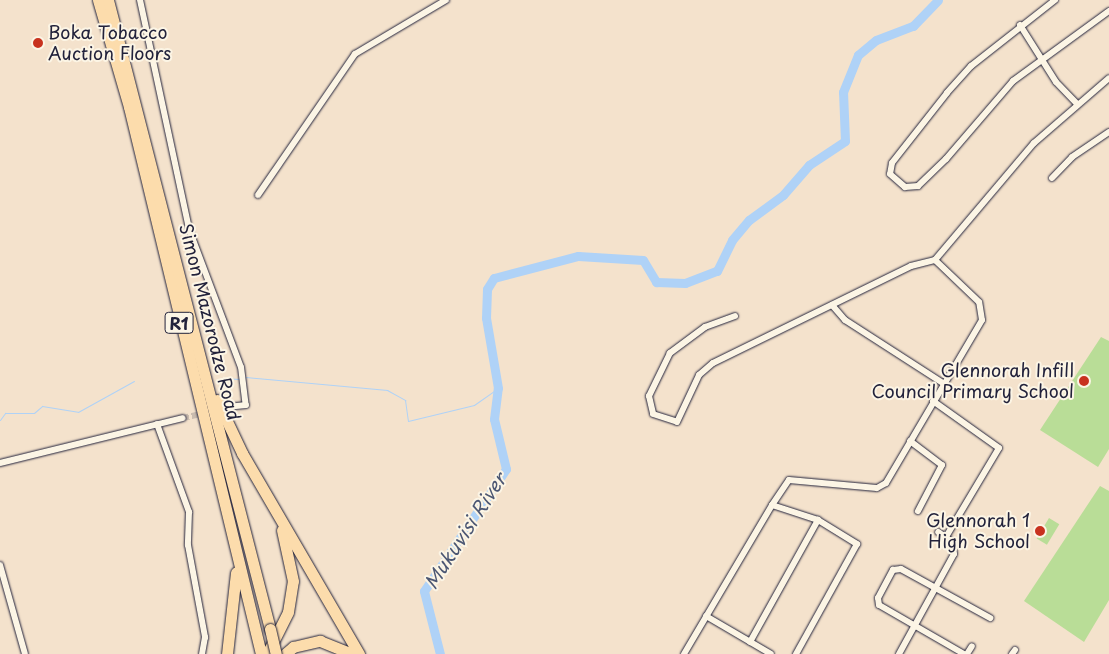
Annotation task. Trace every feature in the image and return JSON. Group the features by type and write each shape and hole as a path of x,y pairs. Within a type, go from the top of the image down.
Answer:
{"highway":[{"name":"Simon Mazorodze Road","path":"98,0 129,107 237,563 262,652"},
{"name":"Simon Mazorodze Road","path":"108,0 276,654"},
{"path":"204,369 228,425 276,512 359,654"},
{"path":"262,652 282,630 293,582 276,512"},
{"path":"227,654 237,563"},
{"path":"285,654 293,647 320,641 353,654"}],"street":[{"path":"140,0 189,229 241,368 246,405 228,407"},
{"path":"258,195 355,54 446,0"},
{"path":"1054,0 971,66 892,163 890,174 910,189 918,186 1013,81 1109,11"},
{"path":"1020,26 1042,60 1076,103"},
{"path":"736,316 705,326 670,353 649,396 654,414 677,422 699,376 713,363 911,266 935,260 988,191 1076,103 1109,78"},
{"path":"1052,178 1072,157 1109,132"},
{"path":"684,654 772,505 789,480 880,488 946,385 982,320 983,311 935,260"},
{"path":"832,305 845,320 946,385"},
{"path":"934,401 999,448 946,537"},
{"path":"0,463 184,418"},
{"path":"157,424 189,512 188,545 206,636 202,654"},
{"path":"910,441 942,466 918,510"},
{"path":"772,505 818,520 855,540 857,550 796,654"},
{"path":"750,642 818,520"},
{"path":"899,654 933,585 954,554 946,537 938,532"},
{"path":"0,565 25,654"},
{"path":"972,646 965,654 880,605 878,598 897,568 933,585 990,618"},
{"path":"706,616 771,654"}],"green space":[{"name":"Glennorah Infill Council Primary School","path":"1101,337 1109,341 1109,449 1098,467 1040,430"},
{"path":"1100,486 1109,491 1109,600 1084,642 1024,601"},
{"path":"1049,518 1059,524 1047,545 1037,539"}],"waterway":[{"name":"Mukuvisi River","path":"440,654 424,591 506,469 494,419 498,388 486,318 487,289 494,278 578,256 643,260 656,282 685,283 717,271 732,240 749,220 783,195 809,165 845,141 843,92 858,55 876,40 913,26 938,0"},
{"path":"246,377 387,390 405,400 408,421 474,405 498,388"},
{"path":"223,378 239,379"},
{"path":"0,420 5,413 34,413 42,406 78,412 134,381"}],"tunnel":[{"path":"183,418 204,413"}],"place":[{"name":"Boka Tobacco Auction Floors","path":"38,43"},
{"name":"Glennorah Infill Council Primary School","path":"1084,381"},
{"name":"Glennorah 1 High School","path":"1040,531"}]}
